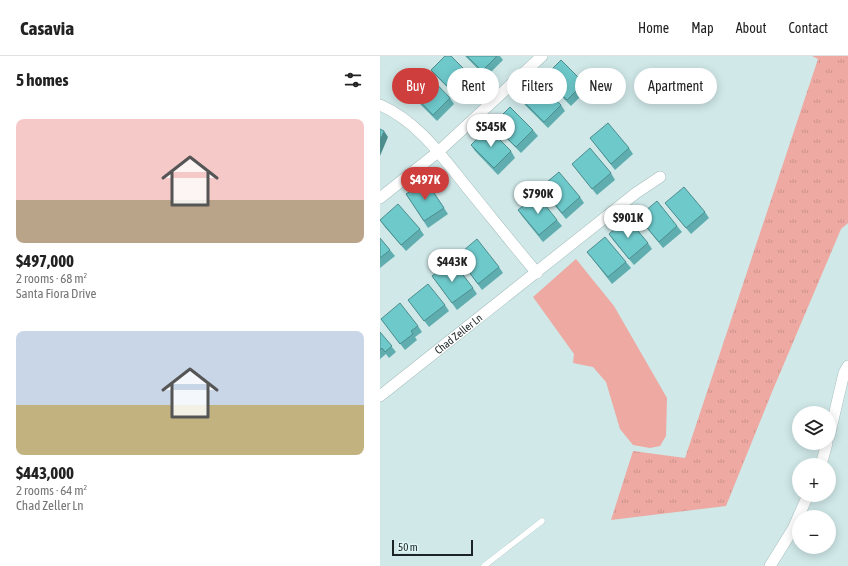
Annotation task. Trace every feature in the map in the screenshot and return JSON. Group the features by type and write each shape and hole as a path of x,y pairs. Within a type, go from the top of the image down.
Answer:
{"street":[{"path":"380,198 438,152 542,56"},
{"path":"380,105 391,110 417,128 537,273"},
{"name":"Chad Zeller Ln","path":"380,396 636,193 660,177"},
{"path":"836,407 844,373 848,366"},
{"path":"770,566 793,529 805,502"}],"lane":[{"path":"484,566 542,521"}],"green space":[{"path":"812,56 848,56 848,223 841,229 772,392 726,506 611,520 633,451 685,458 818,59"},
{"path":"576,259 614,306 667,398 666,436 660,446 650,448 633,445 620,429 606,382 593,367 573,363 574,354 533,297"}],"building":[{"path":"445,56 451,56 463,68 447,68 447,86 439,78 439,68 433,68"},
{"path":"467,56 497,56 485,68 479,68"},
{"path":"561,60 575,74 575,92 567,100 567,68 553,68"},
{"path":"439,87 447,95 447,101 433,115 422,104 439,104"},
{"path":"526,104 561,105 544,122"},
{"path":"510,107 533,130 516,147 493,124"},
{"path":"608,123 629,148 611,164 590,138"},
{"path":"488,128 511,151 494,168 471,145"},
{"path":"380,129 384,131 380,140"},
{"path":"590,148 611,173 592,189 572,164"},
{"path":"559,172 580,197 562,213 541,187"},
{"path":"426,181 444,208 424,221 406,194"},
{"path":"684,187 705,212 686,228 665,203"},
{"path":"537,195 557,220 539,235 518,210"},
{"path":"657,201 677,226 659,242 638,217"},
{"path":"398,204 420,229 401,245 380,220"},
{"path":"627,218 648,243 629,259 609,234"},
{"path":"605,237 626,262 608,277 587,252"},
{"path":"380,238 390,250 380,258"},
{"path":"477,239 499,267 478,284 457,256"},
{"path":"448,264 452,270 457,267 473,288 452,303 432,276"},
{"path":"428,284 445,305 424,321 408,300"},
{"path":"400,303 418,326 411,331 413,334 400,344 381,319"},
{"path":"380,332 392,346 385,352 382,348 380,350"}]}
